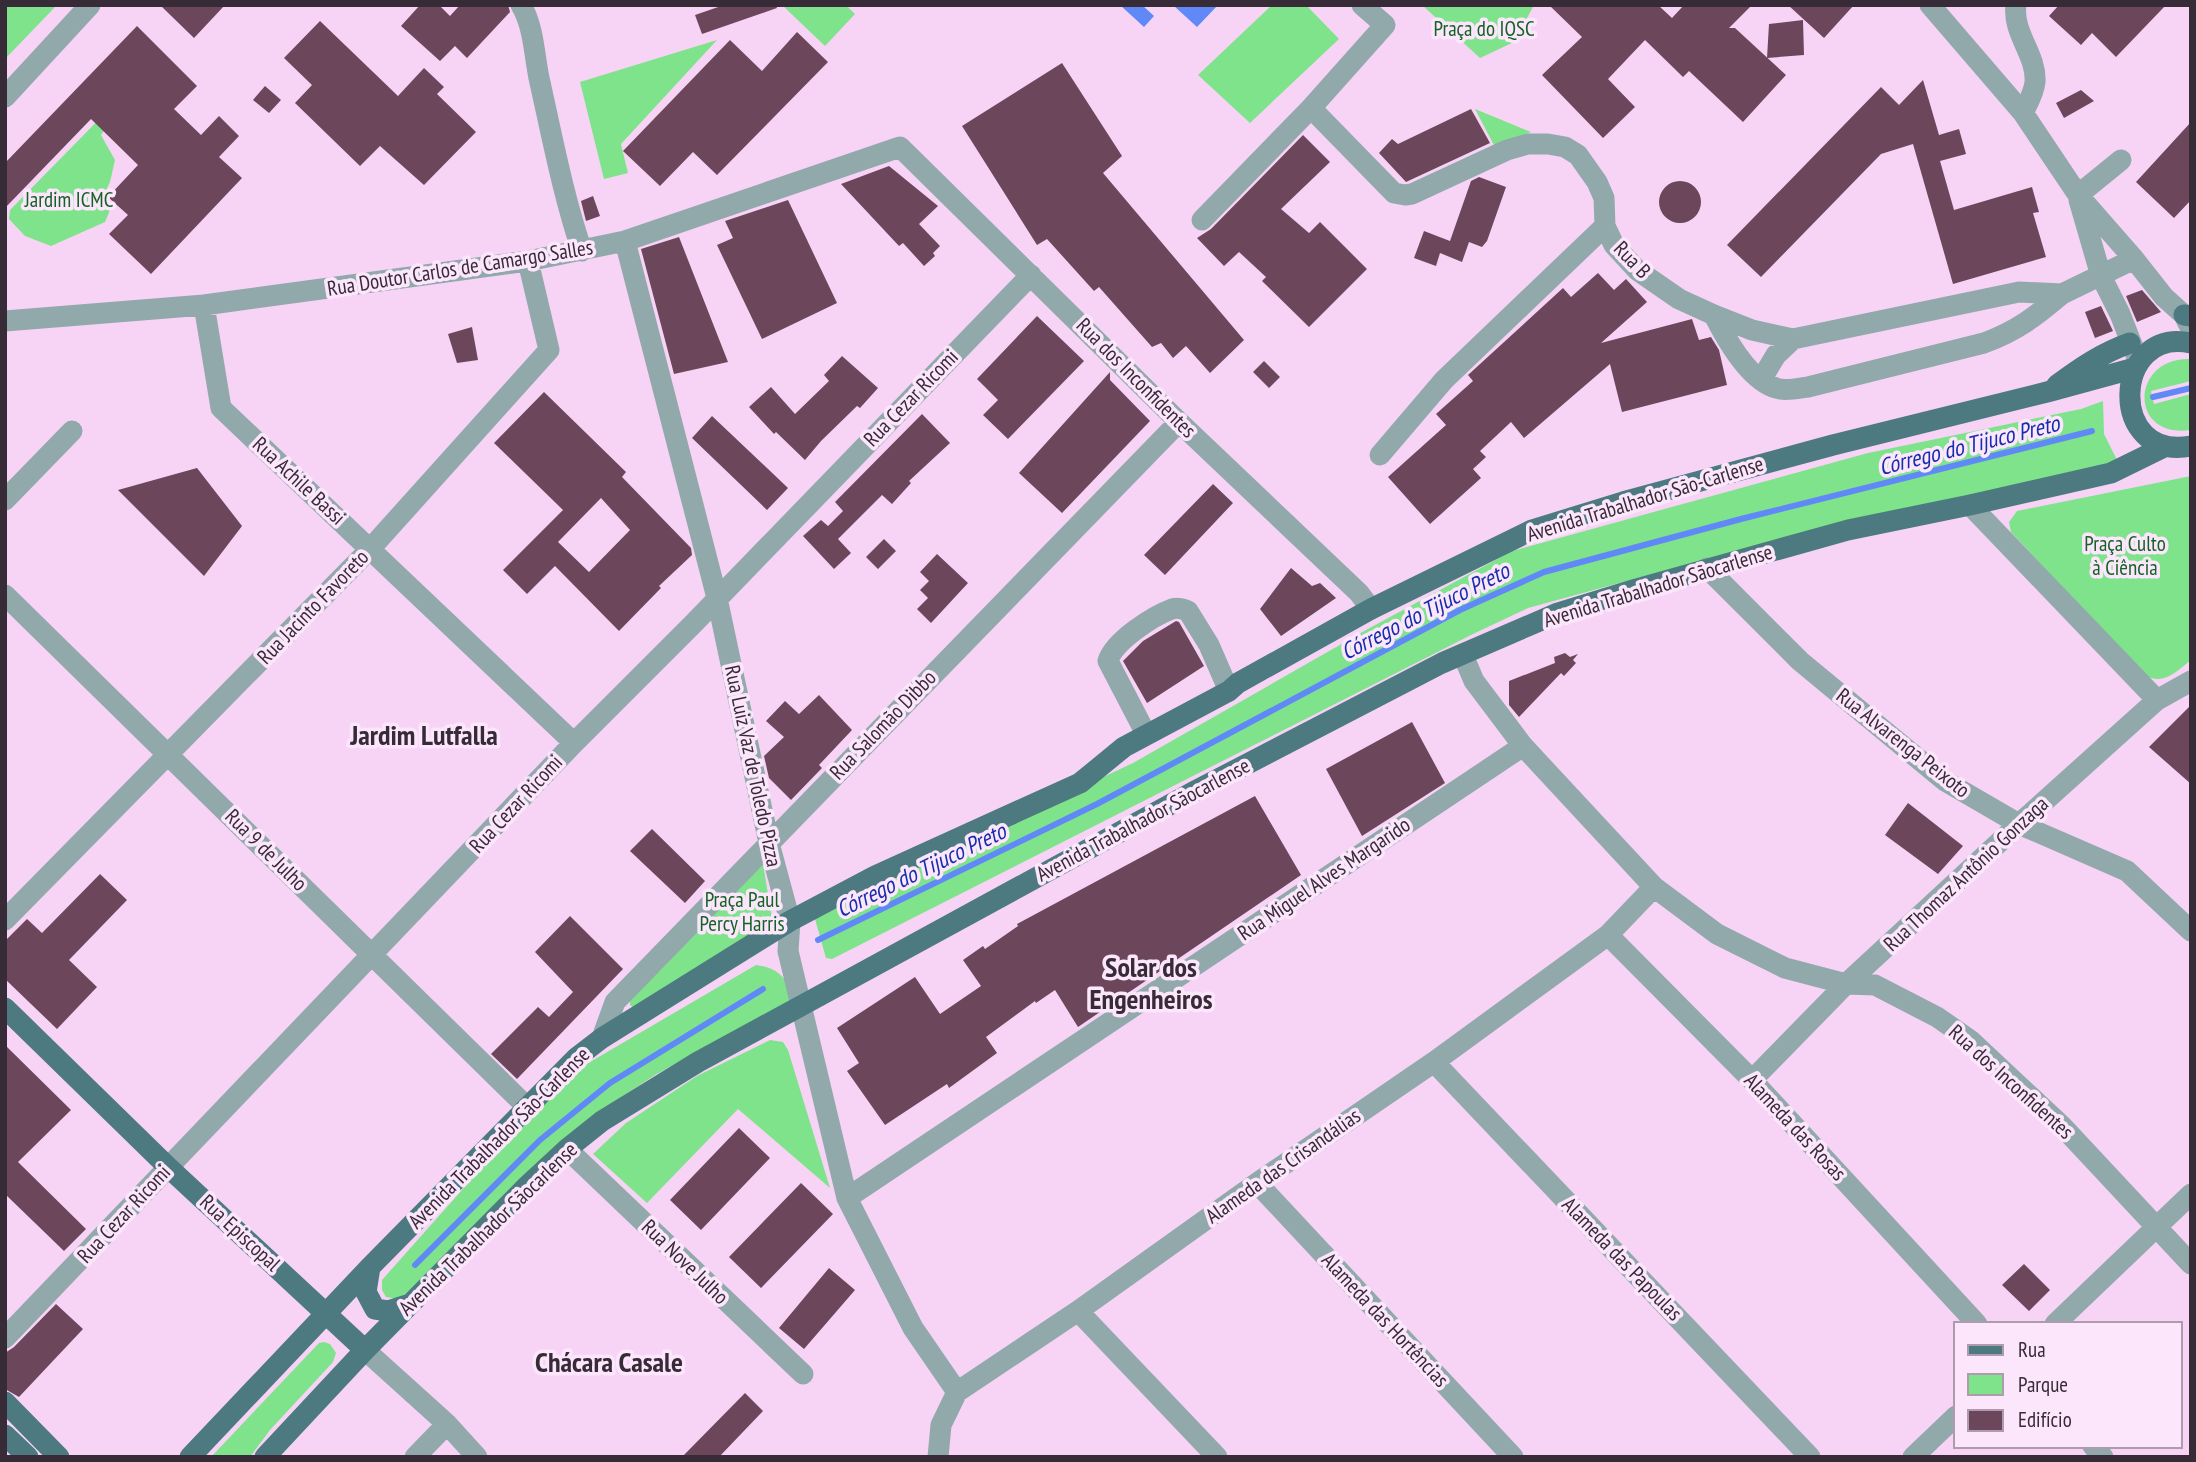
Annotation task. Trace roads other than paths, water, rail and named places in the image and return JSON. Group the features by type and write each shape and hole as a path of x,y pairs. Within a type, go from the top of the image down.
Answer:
{"main road":[{"name":"Avenida Trabalhador São-Carlense","path":"190,1457 370,1267 576,1058 602,1038 790,920 875,876 1080,783 1124,747 1146,734 1229,691 1248,677 1371,609 1532,530 1623,502 1820,449 2047,392 2170,343 2191,343"},
{"path":"2135,358 2128,391 2131,415 2151,439 2182,447"},
{"name":"Avenida Trabalhador Sãocarlense","path":"265,1457 365,1350 527,1186 566,1149 602,1121 802,1005 1195,791 1398,685 1558,613 1707,568 1848,530 2111,472 2182,447"},
{"name":"Rua Episcopal","path":"5,1008 168,1167 365,1350"},
{"path":"370,1267 366,1292 375,1309 388,1311 411,1303"},
{"path":"5,1402 60,1457"},
{"path":"5,1435 28,1457"}],"street":[{"path":"5,97 90,5"},
{"path":"521,5 528,17 563,180 582,251"},
{"path":"1202,220 1311,108 1385,25 1362,5"},
{"path":"1930,5 2022,113 2077,195 2164,297 2188,320"},
{"path":"2016,5 2015,18 2033,66 2035,80 2032,96 2022,113"},
{"name":"Rua B","path":"1311,108 1397,195 1412,194 1507,150 1528,144 1565,146 1578,155 1597,182 1604,198 1605,226 1614,245 1637,271 1679,299 1714,315 1752,330 1793,339 2019,292 2062,294 2134,259"},
{"name":"Rua Doutor Carlos de Camargo Salles","path":"5,321 204,304 528,261 582,251 625,241 900,147"},
{"name":"Rua dos Inconfidentes","path":"900,147 1179,422 1359,593 1371,609"},
{"path":"2077,195 2121,160"},
{"path":"2077,195 2101,276 2120,314 2135,358"},
{"path":"1380,455 1444,380 1605,226"},
{"name":"Rua Luiz Vaz de Toledo Pizza","path":"625,241 717,598 769,843 790,920 788,951 847,1198 913,1328 957,1392"},
{"name":"Rua Jacinto Favoreto","path":"5,920 371,548 549,349 528,261"},
{"name":"Rua Cezar Ricomi","path":"5,1338 574,743 1031,275"},
{"path":"1714,315 1728,343 1742,362 1761,380 1780,389 1808,387 1984,343 2021,327 2062,294"},
{"name":"Rua Achile Bassi","path":"204,304 221,408 574,743"},
{"path":"1761,380 1776,355 1793,339"},
{"name":"Rua Salomão Dibbo","path":"602,1038 615,1002 1179,422"},
{"path":"5,500 72,431"},
{"path":"1970,505 2157,700"},
{"name":"Rua Alvarenga Peixoto","path":"1707,568 1800,660 1945,781 2019,824 2127,871 2191,932"},
{"name":"Rua 9 de Julho","path":"5,595 526,1106"},
{"path":"1146,734 1108,661 1117,646 1145,623 1172,609 1188,611 1209,645 1229,691"},
{"name":"Rua dos Inconfidentes","path":"1463,655 1475,681 1522,746 1654,887 1717,934 1786,968 1846,985 1875,985 1937,1017 1970,1040 2062,1126 2191,1264"},
{"name":"Rua Thomaz Antônio Gonzaga","path":"1752,1080 1846,985 2019,824 2157,700 2191,681"},
{"name":"Rua Miguel Alves Margarido","path":"847,1198 1522,746"},
{"name":"Alameda das Crisandálias","path":"957,1392 1078,1311 1257,1183 1434,1062 1608,935 1654,887"},
{"name":"Alameda das Rosas","path":"1608,935 1752,1080 1975,1322"},
{"name":"Alameda das Papoulas","path":"1434,1062 1810,1457"},
{"name":"Rua Nove Julho","path":"566,1149 803,1374"},
{"name":"Alameda das Hortências","path":"1257,1183 1513,1457"},
{"path":"2057,1322 2191,1194"},
{"path":"1078,1311 1217,1457"},
{"name":"Rua Episcopal","path":"365,1350 447,1424 477,1457"},
{"path":"938,1457 941,1425 957,1392"},
{"path":"1913,1457 1954,1418"},
{"path":"415,1457 447,1424"}],"water":[{"path":"1120,5 1142,5 1154,16 1144,27"},
{"path":"1173,5 1218,5 1197,27"}],"waterway":[{"name":"Córrego do Tijuco Preto","path":"2153,397 2191,388"},
{"name":"Córrego do Tijuco Preto","path":"818,940 1097,804 1460,610 1544,572 1741,519 2092,431"},
{"name":"Córrego do Tijuco Preto","path":"415,1265 540,1140 610,1083 763,989"}],"district":[{"name":"Jardim Lutfalla","path":"424,735"},
{"name":"Solar dos Engenheiros","path":"1151,983"},
{"name":"Chácara Casale","path":"609,1362"}],"park label":[{"name":"Praça do IQSC","path":"1484,29"},
{"name":"Jardim ICMC","path":"69,200"},
{"name":"Praça Culto à Ciência","path":"2125,556"},
{"name":"Praça Paul Percy Harris","path":"742,912"}]}
